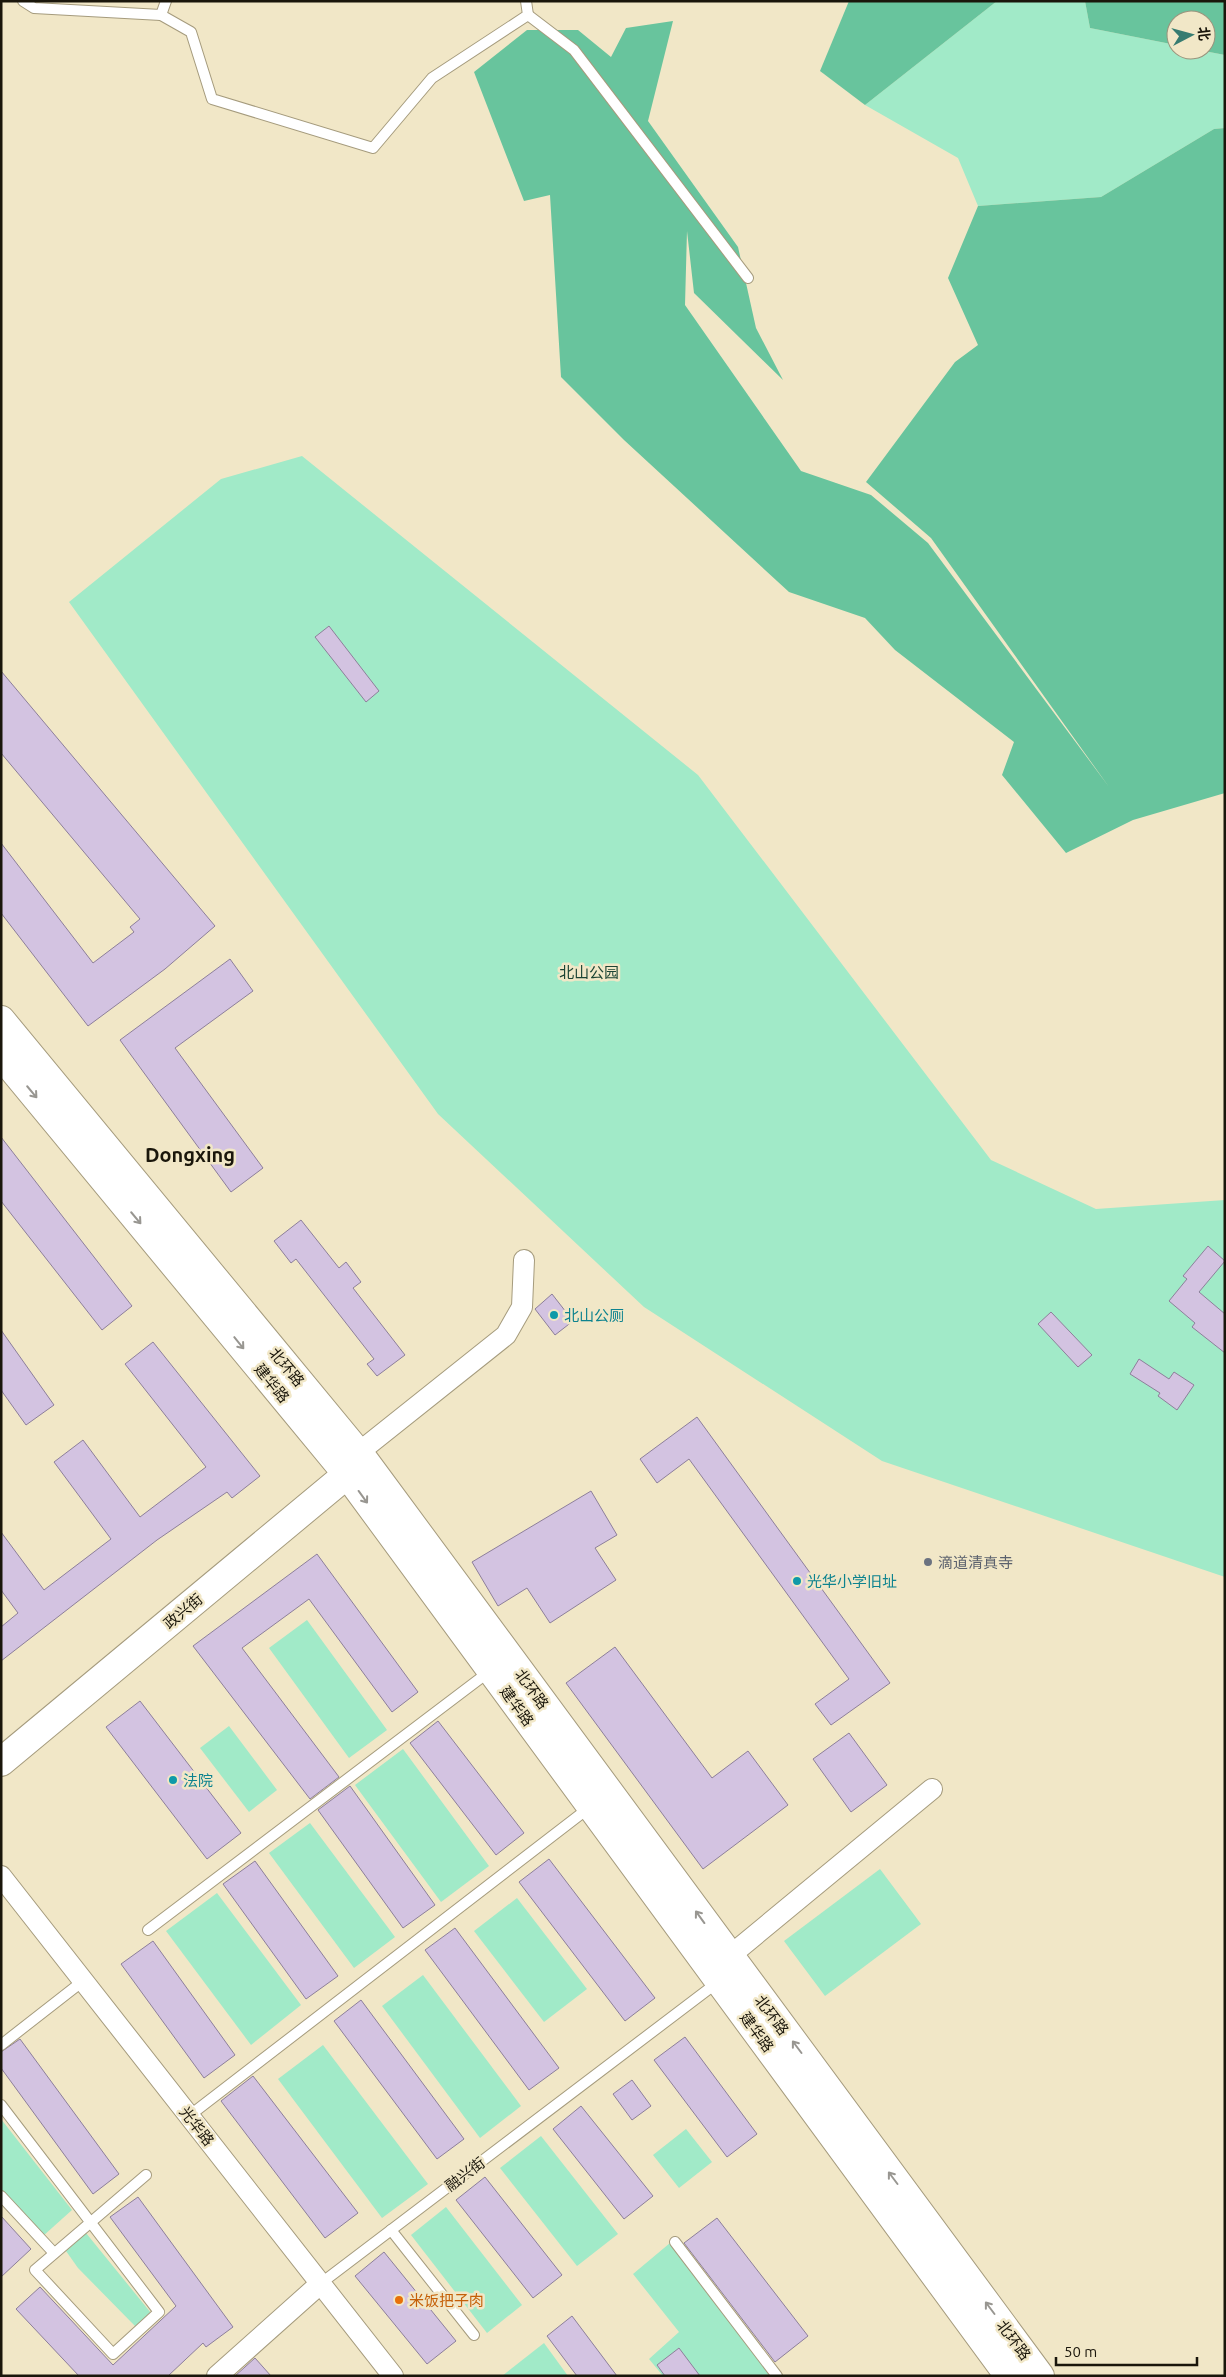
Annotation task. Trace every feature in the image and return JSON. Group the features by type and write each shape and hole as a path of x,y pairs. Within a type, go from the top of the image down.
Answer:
{"street":[{"name":"北环路","path":"1,1020 357,1462 720,1969 1040,2376"},
{"name":"建华路","path":"1,1055 357,1462 491,1670 599,1799"},
{"path":"357,1462 506,1335 522,1307 524,1260"},
{"name":"政兴街","path":"1,1762 357,1462"},
{"path":"720,1969 932,1789"},
{"name":"光华路","path":"1,1876 393,2376"},
{"name":"建华路","path":"720,1969 1009,2376"},
{"name":"融兴街","path":"217,2376 320,2284"}],"lane":[{"path":"23,1 34,8 161,15 191,32 212,99 373,148 432,78 528,15"},
{"path":"161,15 166,1"},
{"path":"526,1 528,15 574,50 748,278"},
{"path":"148,1930 491,1670"},
{"path":"189,2116 599,1799"},
{"name":"融兴街","path":"320,2284 391,2230 720,1969"},
{"path":"1,2045 83,1981"},
{"path":"1,2105 90,2221 159,2312 113,2354 35,2270 90,2221 146,2175"},
{"path":"1,2196 54,2253"},
{"path":"391,2230 474,2335"},
{"path":"675,2242 777,2376"}],"green space":[{"path":"849,1 997,1 865,105 820,71"},
{"path":"997,1 1085,1 1090,28 1166,43 1166,60 1216,60 1216,53 1225,55 1225,128 1214,129 1101,197 978,206 958,158 865,105"},
{"path":"1085,1 1225,1 1225,55 1216,53 1216,10 1166,10 1166,43 1090,28"},
{"path":"673,21 648,121 738,247 756,328 783,380 694,293 687,231 685,305 801,471 871,495 928,543 1109,787 931,538 866,482 955,362 978,345 948,278 978,206 1101,197 1214,129 1225,128 1225,793 1133,820 1066,853 1002,775 1014,742 895,650 865,618 789,592 624,440 561,377 550,195 524,201 474,72 527,30 578,30 611,57 626,28"},
{"name":"北山公园","path":"302,456 698,775 991,1160 1096,1209 1225,1200 1225,1577 882,1461 644,1307 438,1114 69,602 221,479"},
{"path":"307,1620 387,1730 349,1758 269,1648"},
{"path":"229,1726 277,1790 249,1812 200,1748"},
{"path":"403,1749 489,1866 441,1902 355,1785"},
{"path":"310,1823 395,1937 354,1968 269,1853"},
{"path":"880,1869 921,1924 825,1996 784,1941"},
{"path":"217,1893 301,2005 251,2045 166,1931"},
{"path":"517,1898 587,1989 544,2022 474,1931"},
{"path":"423,1975 521,2106 480,2138 382,2006"},
{"path":"323,2045 428,2184 382,2218 278,2079"},
{"path":"1,2119 72,2210 43,2236 1,2190"},
{"path":"686,2129 712,2162 679,2188 653,2155"},
{"path":"541,2136 618,2234 577,2266 500,2168"},
{"path":"446,2207 522,2305 487,2333 411,2235"},
{"path":"86,2233 151,2313 136,2327 78,2268 66,2251"},
{"path":"670,2243 771,2376 663,2376 649,2359 679,2332 633,2274"},
{"path":"544,2343 568,2376 502,2376"}],"building":[{"path":"329,626 379,691 366,702 315,637"},
{"path":"1,671 215,926 165,969 88,1026 1,913 1,843 93,963 134,932 130,927 140,919 1,753"},
{"path":"230,959 253,991 175,1048 263,1168 231,1192 120,1040"},
{"path":"1,1137 132,1306 102,1330 1,1201"},
{"path":"301,1220 339,1268 346,1262 361,1282 353,1288 405,1355 377,1376 367,1364 374,1359 296,1259 291,1263 274,1241"},
{"path":"1208,1246 1225,1261 1199,1292 1225,1314 1225,1353 1192,1327 1195,1323 1169,1301 1187,1279 1183,1276"},
{"name":"北山公厕","path":"552,1294 573,1321 555,1335 535,1309"},
{"path":"1051,1312 1092,1355 1078,1367 1038,1324"},
{"path":"1,1330 54,1405 26,1425 1,1390"},
{"path":"153,1342 260,1476 232,1498 227,1492 157,1540 1,1661 1,1627 18,1613 1,1590 1,1532 44,1590 111,1539 54,1462 83,1440 140,1517 206,1467 125,1364"},
{"path":"1139,1359 1169,1379 1174,1372 1194,1385 1177,1410 1158,1396 1160,1393 1130,1374"},
{"name":"光华小学旧址","path":"697,1417 890,1683 831,1725 815,1704 849,1679 689,1459 657,1483 640,1459"},
{"path":"591,1491 617,1535 595,1548 616,1580 550,1623 527,1588 498,1606 472,1562"},
{"path":"317,1554 418,1692 392,1712 309,1599 242,1648 339,1777 310,1799 193,1646"},
{"path":"615,1647 712,1778 748,1751 788,1805 703,1869 566,1683"},
{"name":"法院","path":"140,1701 241,1833 207,1859 106,1727"},
{"path":"438,1721 524,1833 496,1855 410,1743"},
{"path":"849,1733 887,1785 851,1812 813,1759"},
{"path":"350,1786 435,1905 403,1928 318,1810"},
{"path":"549,1859 655,1998 625,2021 519,1882"},
{"path":"255,1861 338,1976 306,1999 223,1884"},
{"path":"455,1928 559,2068 529,2090 425,1950"},
{"path":"153,1941 235,2055 204,2078 121,1964"},
{"path":"361,2000 464,2139 437,2159 334,2021"},
{"path":"685,2037 757,2134 727,2157 654,2060"},
{"path":"20,2039 119,2174 93,2194 1,2068 1,2052"},
{"path":"253,2076 358,2213 325,2238 221,2101"},
{"path":"632,2080 651,2106 632,2120 613,2094"},
{"path":"581,2106 653,2196 624,2219 553,2129"},
{"path":"485,2177 562,2275 533,2298 456,2200"},
{"path":"138,2197 233,2327 206,2347 203,2343 168,2376 79,2376 16,2309 40,2287 113,2365 176,2306 110,2217"},
{"path":"1,2216 31,2249 1,2277"},
{"path":"717,2218 808,2336 775,2362 684,2243"},
{"path":"384,2252 456,2341 427,2364 355,2276"},
{"path":"572,2316 617,2376 577,2376 547,2336"},
{"path":"679,2348 700,2376 665,2376 657,2365"},
{"path":"255,2358 271,2376 235,2376"}],"place":[{"name":"北山公厕","path":"554,1315"},
{"name":"滴道清真寺","path":"928,1562"},
{"name":"光华小学旧址","path":"797,1581"},
{"name":"法院","path":"173,1780"},
{"name":"米饭把子肉","path":"399,2300"}],"district":[{"name":"Dongxing","path":"190,1154"}]}
